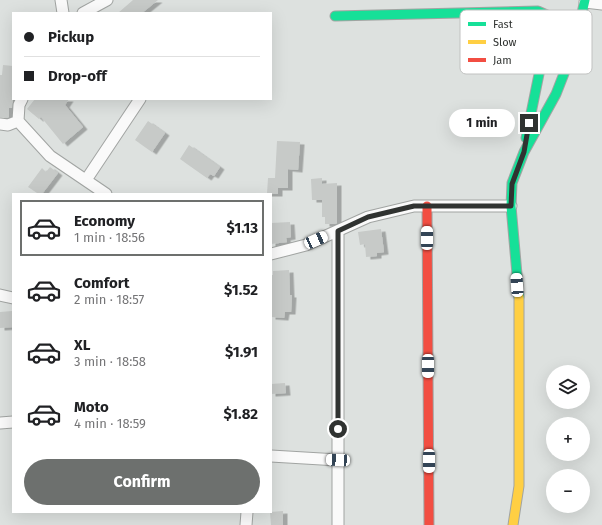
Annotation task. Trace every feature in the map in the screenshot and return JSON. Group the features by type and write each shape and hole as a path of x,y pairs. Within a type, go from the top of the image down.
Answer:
{"street":[{"path":"61,0 63,12"},
{"path":"85,12 107,0"},
{"path":"585,1 602,4"},
{"path":"334,16 460,14"},
{"path":"524,152 539,74"},
{"path":"513,525 519,486 518,300 511,206 512,184 524,152 556,94 564,74"},
{"path":"22,100 19,105 18,121 50,156 105,193"},
{"path":"86,180 139,100"},
{"path":"0,124 8,125 18,121"},
{"path":"272,254 306,245 368,217 414,206 511,206"},
{"path":"427,206 429,525"},
{"path":"338,231 338,525"},
{"path":"0,295 12,298"},
{"path":"0,423 12,422"},
{"path":"272,456 338,460"},
{"path":"246,525 247,513"}],"building":[{"path":"133,0 158,0 143,12 119,12"},
{"path":"3,65 12,66 13,101 12,108 9,108 9,117 7,118 0,117 0,75 2,75"},
{"path":"34,100 68,100 65,105 83,127 63,144 41,117 39,119 27,109"},
{"path":"148,121 165,133 152,152 135,140"},
{"path":"277,141 300,142 298,170 288,169 288,188 278,188 278,194 267,193 268,178 275,178"},
{"path":"189,145 220,167 214,176 210,174 207,178 180,159"},
{"path":"50,167 58,173 43,193 37,193 28,187 42,168 46,172"},
{"path":"322,178 322,184 337,183 337,223 335,224 325,224 325,217 322,217 322,200 312,200 311,179"},
{"path":"290,222 291,237 286,238 287,242 272,244 272,223"},
{"path":"381,229 384,252 377,253 377,256 366,257 365,244 360,245 358,232"},
{"path":"289,270 290,295 292,295 291,312 285,312 284,318 272,317 273,271"},
{"path":"12,311 12,327 0,328 0,312"},
{"path":"285,383 286,393 272,394 272,384"},
{"path":"283,511 283,525 271,525 270,513"}],"traffic: fast":[{"path":"583,10 585,0"},
{"path":"335,16 460,13"},
{"path":"526,138 539,74"},
{"path":"519,297 511,206 512,183 524,152 556,94 564,74"}],"traffic: slow":[{"path":"513,525 519,486 519,297"}],"traffic: jam":[{"path":"427,206 429,525"}],"route":[{"path":"338,429 338,231 368,217 414,206 511,206 512,184 524,152 529,123"}]}
